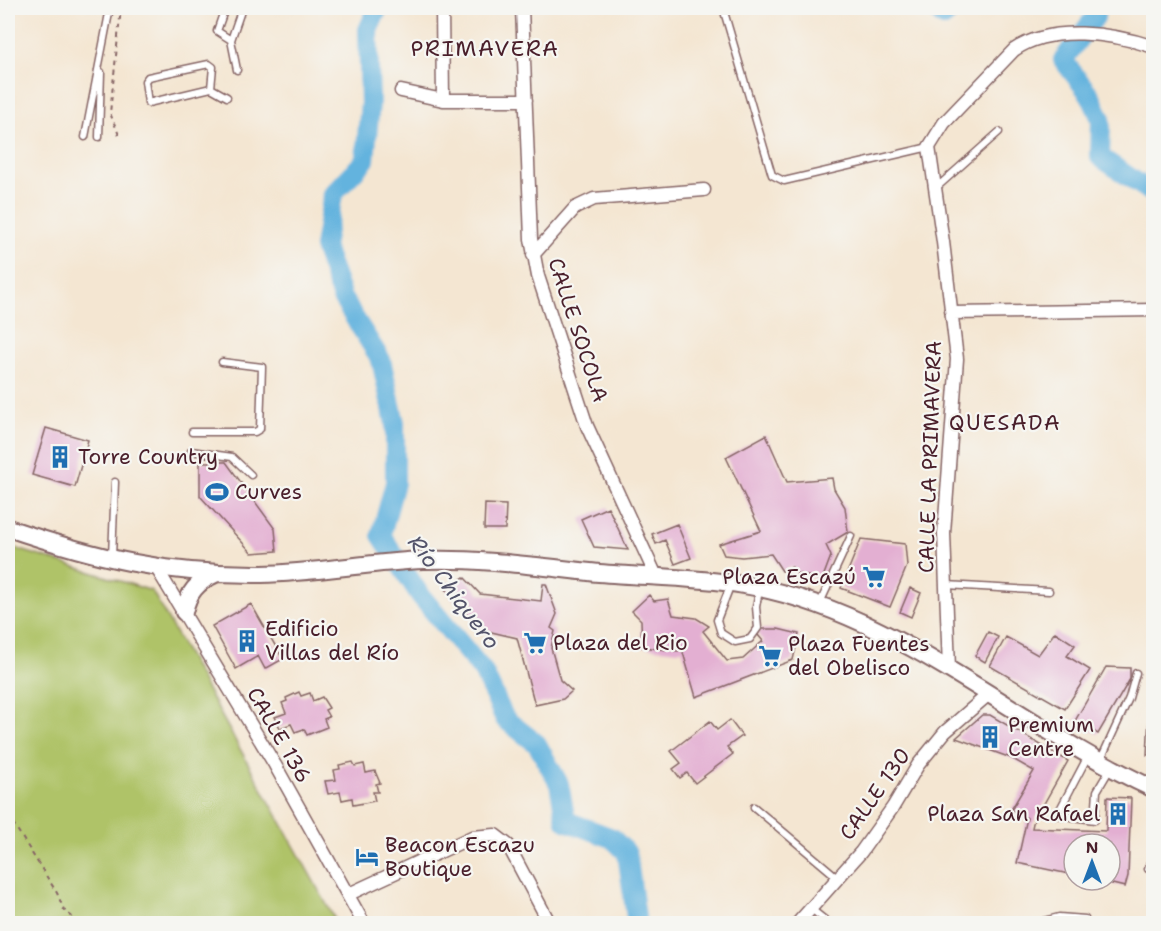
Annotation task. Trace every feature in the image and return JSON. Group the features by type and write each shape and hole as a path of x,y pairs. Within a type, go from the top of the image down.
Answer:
{"main road":[{"path":"8,528 112,561 215,574 273,573 426,560 759,588 819,603 949,669 1099,762 1154,789"},
{"path":"184,612 190,592 197,584 215,574"}],"street":[{"path":"442,8 443,100"},
{"name":"CALLE SOCOLA","path":"522,8 533,255 588,426 657,578"},
{"path":"929,147 944,123 1014,50 1028,41 1049,35 1067,35 1099,37 1154,47"},
{"path":"401,91 443,100 526,100"},
{"name":"CALLE LA PRIMAVERA","path":"929,147 957,359 944,523 949,669"},
{"path":"533,255 575,208 594,199 704,190"},
{"path":"952,313 1154,310"},
{"name":"CALLE 136","path":"156,567 349,894 364,924"},
{"name":"CALLE 130","path":"797,924 864,846 893,807 918,765 945,732 990,693"},
{"path":"349,894 472,837 495,835 508,845 550,924"}],"lane":[{"path":"85,137 110,8"},
{"path":"225,8 217,31 231,40"},
{"path":"237,70 231,40 242,8"},
{"path":"726,15 772,175 784,181 929,147"},
{"path":"99,137 100,60"},
{"path":"211,88 213,67 208,64 148,78 145,81 146,101 152,104 211,88 227,97"},
{"path":"935,188 999,132"},
{"path":"192,432 255,432 260,429 262,367 222,362"},
{"path":"191,452 232,457 251,475"},
{"path":"112,561 115,482"},
{"path":"819,603 851,536"},
{"path":"731,584 717,620 721,633 735,642 750,639 758,628 756,607 759,588"},
{"path":"946,585 1049,591"},
{"path":"1099,762 1095,820 1057,815 1099,762 1129,698 1136,673"},
{"path":"754,807 837,877"},
{"path":"1148,869 1154,850"},
{"path":"810,908 830,924"},
{"path":"1032,924 1059,917 1085,919"}],"path":[{"path":"119,135 110,113 121,8"},
{"path":"8,815 57,893 64,910 77,921 89,924"}],"green space":[{"path":"8,546 152,591 337,923 8,923"}],"building":[{"name":"Torre Country","path":"46,428 88,440 75,487 32,475"},
{"path":"766,435 787,482 832,478 834,489 845,507 848,532 826,545 831,556 822,580 796,573 792,567 782,571 771,554 742,557 724,555 719,544 761,531 726,457"},
{"path":"200,462 226,462 275,529 277,551 252,553 200,496"},
{"path":"485,504 506,505 505,529 484,529"},
{"path":"608,507 628,550 594,547 581,519"},
{"path":"677,524 691,558 675,564 665,540 656,544 652,534"},
{"name":"Plaza Escazú","path":"861,539 905,544 907,566 890,607 841,588"},
{"name":"Plaza del Rio","path":"464,577 480,594 541,601 543,584 546,584 557,614 551,628 555,631 551,648 560,680 572,691 563,699 535,705 517,638 483,630 460,608 446,589 445,582 456,583"},
{"path":"910,588 921,593 911,617 900,612"},
{"name":"Plaza Fuentes del Obelisco","path":"649,595 654,601 668,599 673,615 696,618 709,626 703,631 727,661 743,659 763,641 758,635 760,629 778,629 799,634 793,660 696,697 682,649 678,651 642,647 641,620 632,611"},
{"name":"Edificio Villas del Río","path":"251,604 283,659 265,669 258,656 236,669 212,626"},
{"path":"988,632 998,637 985,662 975,656"},
{"path":"1055,632 1075,645 1067,656 1090,670 1065,709 990,666 1006,637 1038,655"},
{"path":"1106,667 1130,668 1130,679 1098,734 1075,721"},
{"path":"299,692 301,696 310,693 313,701 322,697 329,708 325,710 329,717 324,719 327,727 307,735 304,729 295,732 291,724 280,728 275,717 286,713 282,703 287,701 286,698"},
{"path":"1150,698 1154,698 1154,755 1147,755"},
{"name":"Plaza San Rafael","path":"982,715 990,715 1068,761 1032,828 1106,831 1107,797 1131,798 1128,876 1125,887 1122,886 1122,832 1062,832 1062,872 1017,863 1027,818 1011,810 1034,771 1011,758 956,738"},
{"path":"730,720 742,736 727,747 733,754 695,783 687,773 680,778 673,769 681,763 671,751 710,721 717,730"},
{"path":"353,762 355,766 364,764 366,773 375,771 380,783 376,784 378,792 373,792 375,801 353,805 352,798 342,800 340,792 328,794 325,781 336,780 334,770 340,769 339,765"}],"waterway":[{"name":"Río Chiquero","path":"378,8 368,30 370,103 365,160 333,194 324,247 342,298 381,360 395,423 395,483 381,535 420,595 483,671 505,719 537,744 559,784 566,821 612,838 627,853 637,924"},
{"path":"934,8 944,17 954,8"},
{"path":"1096,8 1095,17 1063,60 1090,95 1101,119 1100,157 1154,194"}],"place":[{"name":"Torre Country","path":"60,457"},
{"name":"Curves","path":"217,492"},
{"name":"Plaza Escazú","path":"874,577"},
{"name":"Edificio Villas del Río","path":"247,641"},
{"name":"Plaza del Rio","path":"535,643"},
{"name":"Plaza Fuentes del Obelisco","path":"770,656"},
{"name":"Premium Centre","path":"990,737"},
{"name":"Plaza San Rafael","path":"1118,814"},
{"name":"Beacon Escazu Boutique","path":"367,857"}],"district":[{"name":"PRIMAVERA","path":"485,48"},
{"name":"QUESADA","path":"1005,422"}]}
